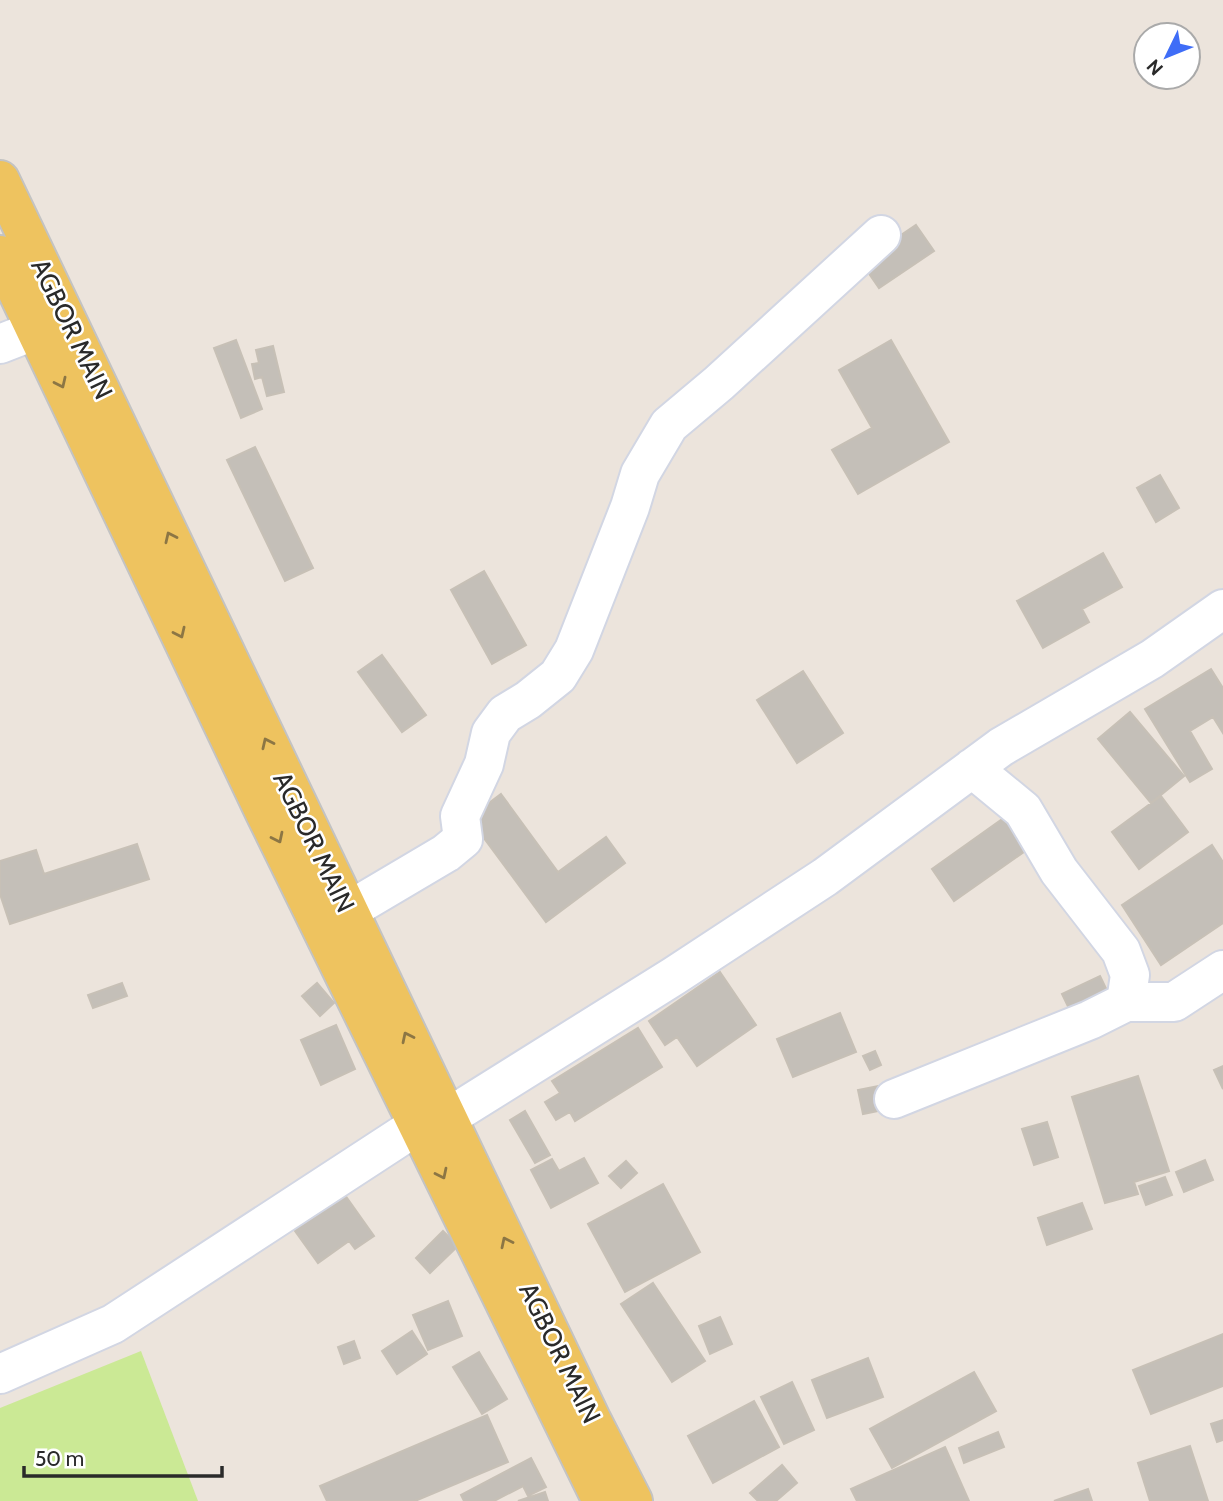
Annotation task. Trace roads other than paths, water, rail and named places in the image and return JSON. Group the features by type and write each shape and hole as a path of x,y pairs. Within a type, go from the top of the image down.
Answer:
{"main road":[{"name":"AGBOR MAIN","path":"0,180 348,911 433,1121 602,1501"},
{"name":"AGBOR MAIN","path":"0,255 265,813 433,1121 633,1501"}],"street":[{"path":"348,911 446,853 463,839 460,817 484,764 491,733 505,713 528,700 558,676 574,650 630,507 640,474 669,425 881,235"},
{"path":"0,344 36,330"},
{"path":"0,1374 113,1324 433,1121 674,976 825,877 1001,747 1152,659 1223,609"},
{"path":"972,768 1023,810 1059,871 1121,950 1130,975 1126,1002"},
{"path":"894,1099 1090,1020 1126,1002 1174,1002 1223,970"}]}
